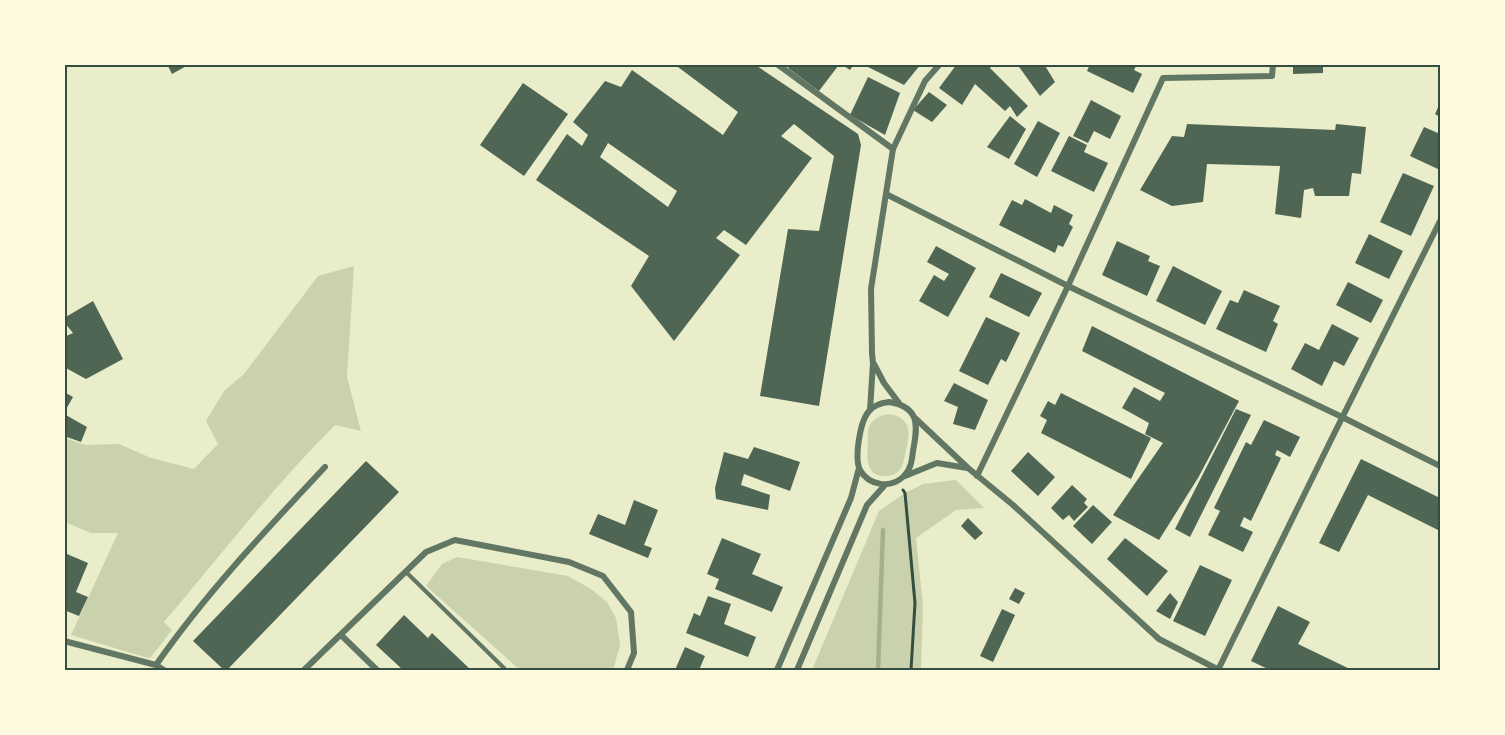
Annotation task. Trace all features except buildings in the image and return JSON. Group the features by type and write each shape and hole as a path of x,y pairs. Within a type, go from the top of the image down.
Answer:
{"street":[{"path":"777,64 893,149"},
{"path":"870,410 873,363 871,289 893,149 925,81 940,64"},
{"path":"977,476 1068,286 1162,78 1272,76 1273,64"},
{"path":"886,194 1068,286 1440,466"},
{"path":"968,468 937,463 904,476 896,482 885,485 874,483 865,477 859,468 857,457 864,419 878,404 889,402 909,409 915,418 968,468 1013,505 1159,639 1218,670 1440,221"},
{"path":"873,363 884,383 900,404"},
{"path":"904,476 910,467 914,448 917,429 915,418"},
{"path":"156,665 179,633 255,542 326,467"},
{"path":"777,670 851,498 859,468"},
{"path":"797,670 867,505 885,485"},
{"path":"304,670 426,552 455,540 569,562 603,576 631,612 634,653 627,670"},
{"path":"341,635 377,670"},
{"path":"64,641 156,665 164,670"}],"lane":[{"path":"406,572 506,670"}],"path":[{"path":"896,482 905,493 915,603 911,670"}],"green space":[{"path":"354,266 347,377 361,431 335,425 312,449 268,497 164,622 172,630 151,657 71,635 118,533 91,533 65,522 65,438 85,445 119,444 151,458 194,469 218,444 206,421 224,391 244,374 318,276"},
{"path":"890,414 903,420 908,429 903,463 896,474 876,475 868,464 868,431 874,420"},
{"path":"956,480 984,508 956,510 916,538 923,606 921,670 812,670 879,511 923,484"},
{"path":"457,557 568,576 591,589 607,602 616,618 620,645 613,670 520,670 426,586 442,564"}],"waterway":[{"path":"878,670 883,530"}]}
